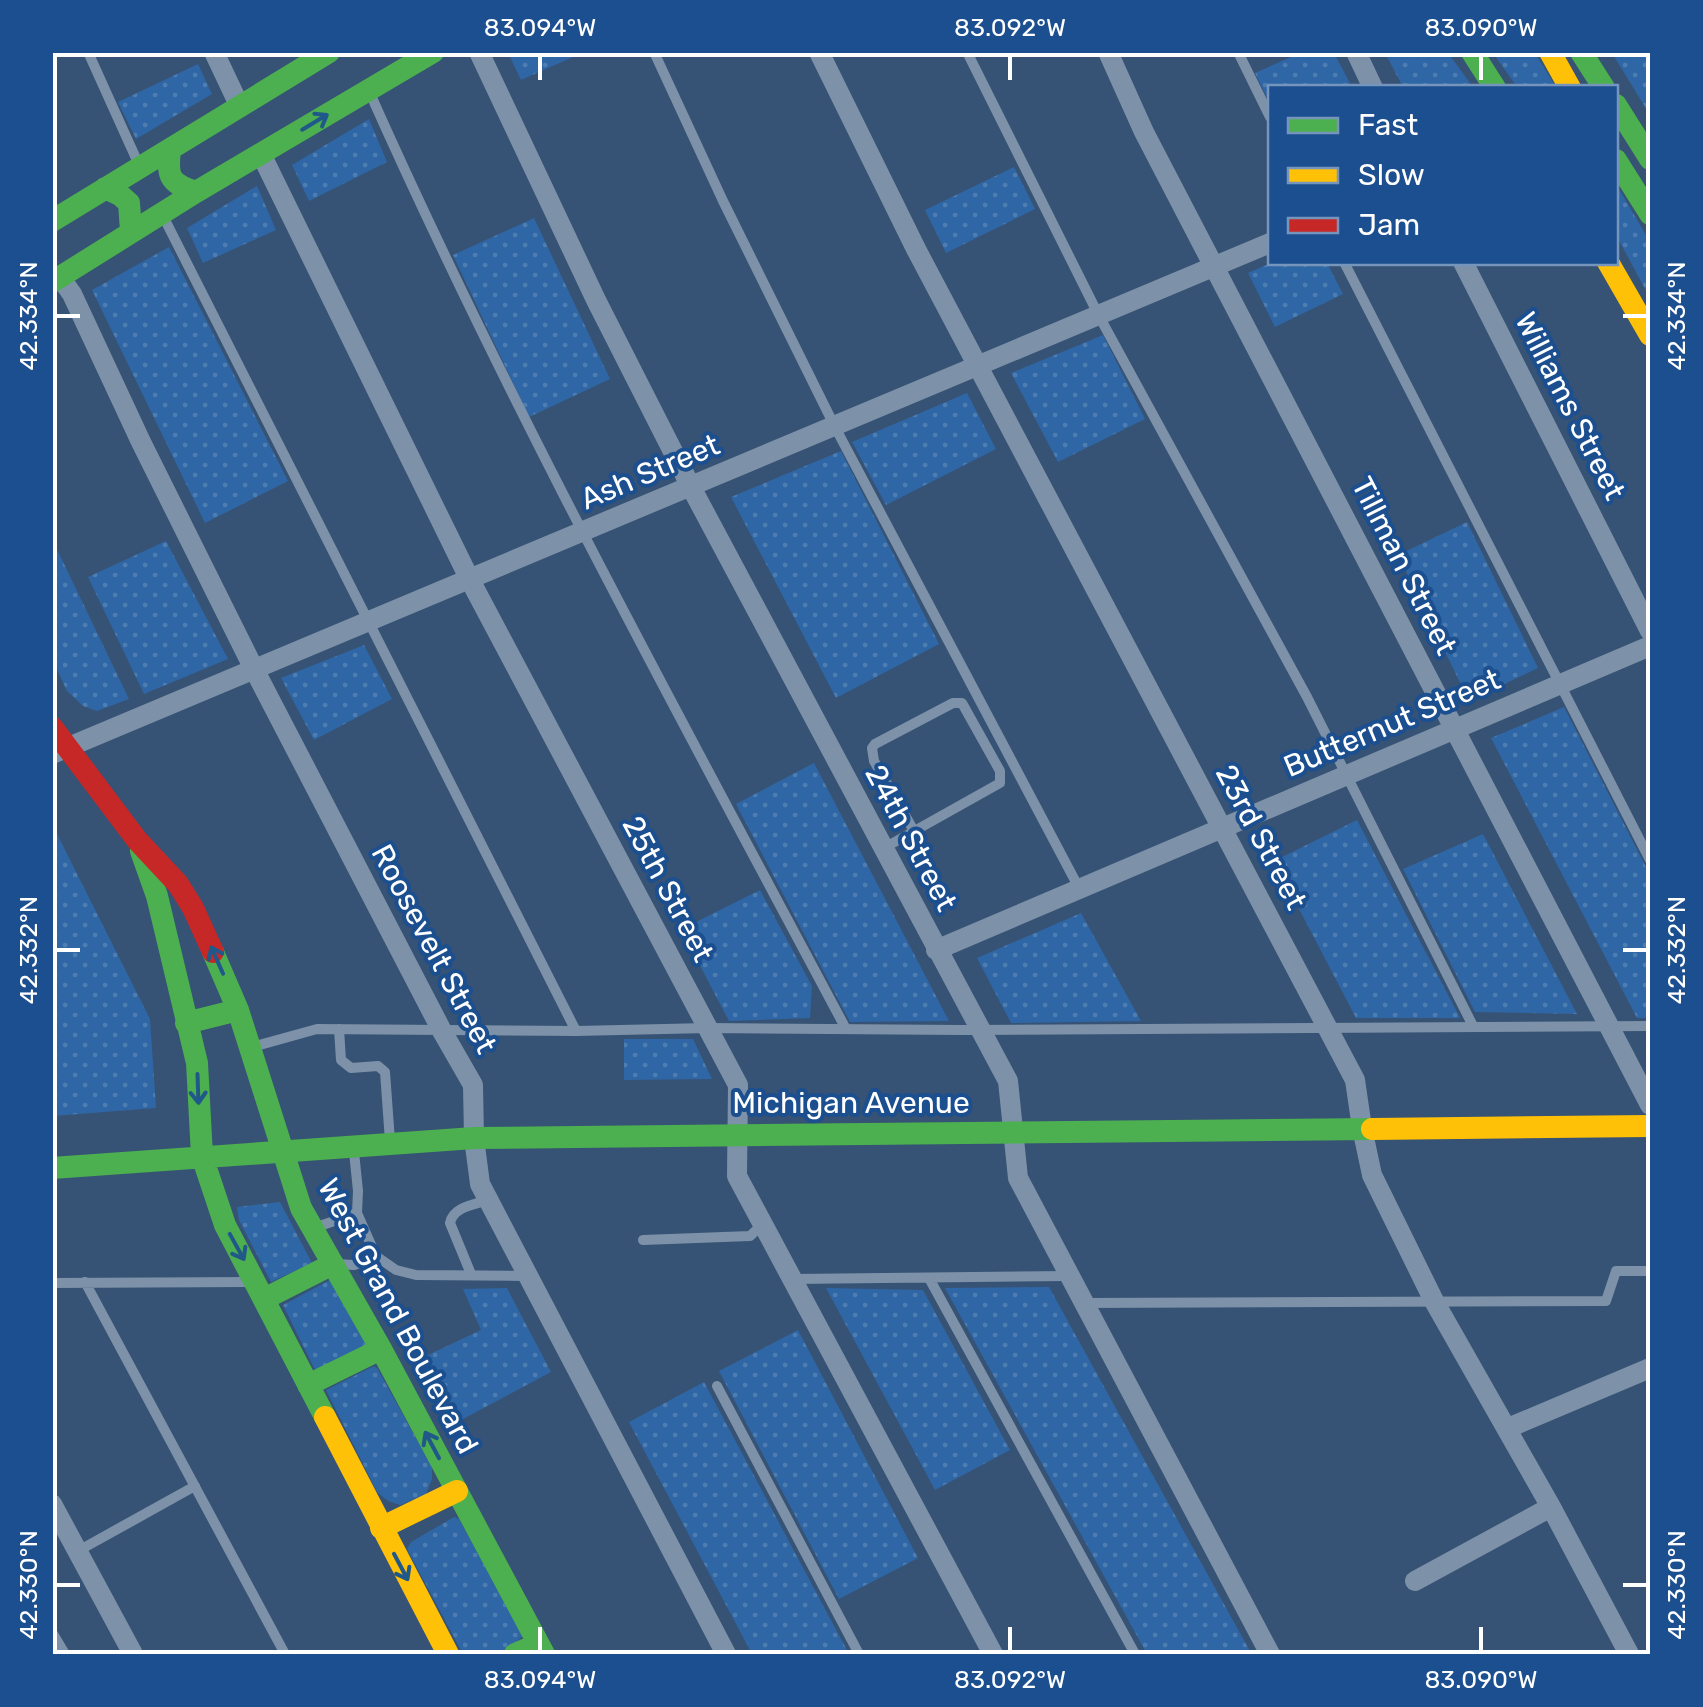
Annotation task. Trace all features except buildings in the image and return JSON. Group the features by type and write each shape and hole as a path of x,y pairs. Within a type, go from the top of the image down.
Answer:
{"main road":[{"path":"52,220 329,52"},
{"path":"56,280 369,90 407,60 433,52"},
{"path":"1472,52 1493,85"},
{"path":"1550,52 1568,85"},
{"path":"1582,52 1602,85"},
{"path":"1618,108 1650,159"},
{"path":"170,149 170,181 196,192"},
{"path":"1618,163 1650,214"},
{"path":"106,188 120,194 129,204 131,231"},
{"path":"1610,265 1650,335"},
{"name":"West Grand Boulevard","path":"52,726 60,751 178,884 193,908 238,1010 301,1208 541,1649"},
{"name":"West Grand Boulevard","path":"137,840 157,896 197,1063 202,1156 216,1204 448,1654"},
{"path":"186,1023 238,1010"},
{"name":"Michigan Avenue","path":"52,1168 474,1138 1650,1126"},
{"path":"260,1291 333,1264"},
{"path":"308,1385 381,1349"},
{"path":"382,1528 457,1492"},
{"path":"515,1654 541,1649"}],"street":[{"path":"214,52 240,107"},
{"name":"24th Street","path":"479,52 596,300 691,487 1008,1081 1018,1178 1270,1654"},
{"name":"23rd Street","path":"819,52 916,249 1355,1080 1372,1175 1434,1300 1508,1428 1629,1654"},
{"name":"Tillman Street","path":"1108,52 1144,132 1650,1104"},
{"path":"1356,52 1372,85"},
{"name":"25th Street","path":"261,154 470,580 738,1085 738,1176 993,1654"},
{"name":"Ash Street","path":"60,751 1268,244"},
{"name":"Williams Street","path":"1465,265 1650,631"},
{"name":"Roosevelt Street","path":"56,280 72,294 254,669 473,1085 480,1184 726,1654"},
{"name":"Butternut Street","path":"936,950 1650,646"},
{"path":"1508,1428 1650,1368"},
{"path":"52,1504 133,1654"},
{"path":"1415,1581 1551,1507"}],"lane":[{"path":"88,52 140,167"},
{"path":"654,52 835,427 1080,889"},
{"path":"967,52 1099,316 1306,697 1473,1026"},
{"path":"1238,52 1268,114"},
{"path":"369,90 432,232 582,533 846,1029"},
{"path":"162,213 576,1031"},
{"path":"1346,265 1650,860"},
{"path":"883,849 1000,783 1000,771 962,703 953,703 872,748 874,761 914,831"},
{"path":"251,1048 318,1029 1650,1026"},
{"path":"339,1029 342,1060 351,1068 378,1066 385,1072 390,1143"},
{"path":"353,1146 357,1213 376,1256 396,1270 416,1276 528,1276"},
{"path":"471,1274 450,1218 456,1211 488,1200"},
{"path":"313,1229 357,1213"},
{"path":"643,1240 750,1236 763,1224"},
{"path":"333,1264 354,1265 376,1256"},
{"path":"1084,1303 1606,1301 1616,1271 1650,1271"},
{"path":"792,1279 1069,1276"},
{"path":"929,1278 1135,1654"},
{"path":"52,1283 228,1281 260,1291"},
{"path":"85,1282 286,1654"},
{"path":"717,1386 859,1654"},
{"path":"78,1551 195,1486"},
{"path":"52,1632 65,1654"}],"shaded area":[{"path":"508,53 582,53 521,80"},
{"path":"1300,53 1334,53 1351,85 1268,85 1268,100 1255,73"},
{"path":"1385,53 1448,53 1472,85 1402,85"},
{"path":"1493,53 1535,53 1555,85 1516,85"},
{"path":"1612,53 1650,53 1650,115"},
{"path":"198,64 212,94 136,139 118,102"},
{"path":"369,119 387,162 309,201 292,165"},
{"path":"1014,167 1035,209 946,253 925,210"},
{"path":"257,186 276,230 203,263 187,228"},
{"path":"1618,187 1650,242 1650,298 1618,239"},
{"path":"534,218 610,379 529,417 453,255"},
{"path":"169,247 288,481 205,523 92,290"},
{"path":"1268,264 1328,265 1343,294 1275,327 1248,273"},
{"path":"1103,335 1145,419 1058,462 1011,373"},
{"path":"967,393 996,449 886,505 852,442"},
{"path":"841,451 939,644 836,698 731,497"},
{"path":"1467,522 1538,668 1469,701 1398,555"},
{"path":"52,539 129,699 97,711 83,706 67,691 53,661"},
{"path":"166,541 228,659 144,694 88,577"},
{"path":"364,645 392,699 314,740 281,678"},
{"path":"1564,707 1650,875 1650,1018 1637,1018 1491,738"},
{"path":"814,763 949,1021 850,1022 736,804"},
{"path":"1357,820 1460,1018 1356,1018 1274,861"},
{"path":"53,826 150,1019 156,1108 53,1116"},
{"path":"1483,834 1577,1014 1475,1012 1403,869"},
{"path":"760,890 812,986 810,1018 729,1021 684,928"},
{"path":"1081,913 1141,1021 1011,1023 977,958"},
{"path":"624,1039 693,1039 712,1079 624,1080"},
{"path":"280,1202 312,1263 271,1282 239,1220 237,1207"},
{"path":"330,1280 367,1346 316,1372 283,1305"},
{"path":"1049,1287 1251,1653 1147,1654 945,1288"},
{"path":"507,1288 551,1372 448,1427 413,1362 481,1330 463,1289"},
{"path":"826,1288 923,1290 1010,1450 935,1490"},
{"path":"798,1330 918,1558 839,1599 719,1371"},
{"path":"374,1366 432,1467 426,1494 400,1505 377,1492 326,1390"},
{"path":"704,1382 849,1654 752,1654 629,1422"},
{"path":"454,1517 459,1519 523,1635 503,1650 463,1654 407,1549 411,1542"}],"traffic: fast":[{"path":"52,221 329,52"},
{"path":"52,282 433,52"},
{"path":"1472,52 1493,85"},
{"path":"1581,52 1602,85"},
{"path":"1618,108 1650,159"},
{"path":"170,149 172,178 196,192"},
{"path":"1618,163 1650,214"},
{"path":"105,188 129,203 131,231"},
{"path":"141,851 157,896 197,1063 202,1156 225,1225 325,1417"},
{"path":"213,952 238,1010 301,1208 544,1654"},
{"path":"186,1023 238,1010"},
{"path":"52,1168 474,1138 1372,1129"},
{"path":"264,1299 333,1264"},
{"path":"308,1385 381,1349"},
{"path":"515,1654 538,1644"}],"traffic: slow":[{"path":"1550,52 1568,85"},
{"path":"1610,265 1650,335"},
{"path":"1372,1129 1650,1126"},
{"path":"325,1417 448,1654"},
{"path":"381,1528 457,1491"}],"traffic: jam":[{"path":"52,727 137,840 178,884 213,952"}]}
